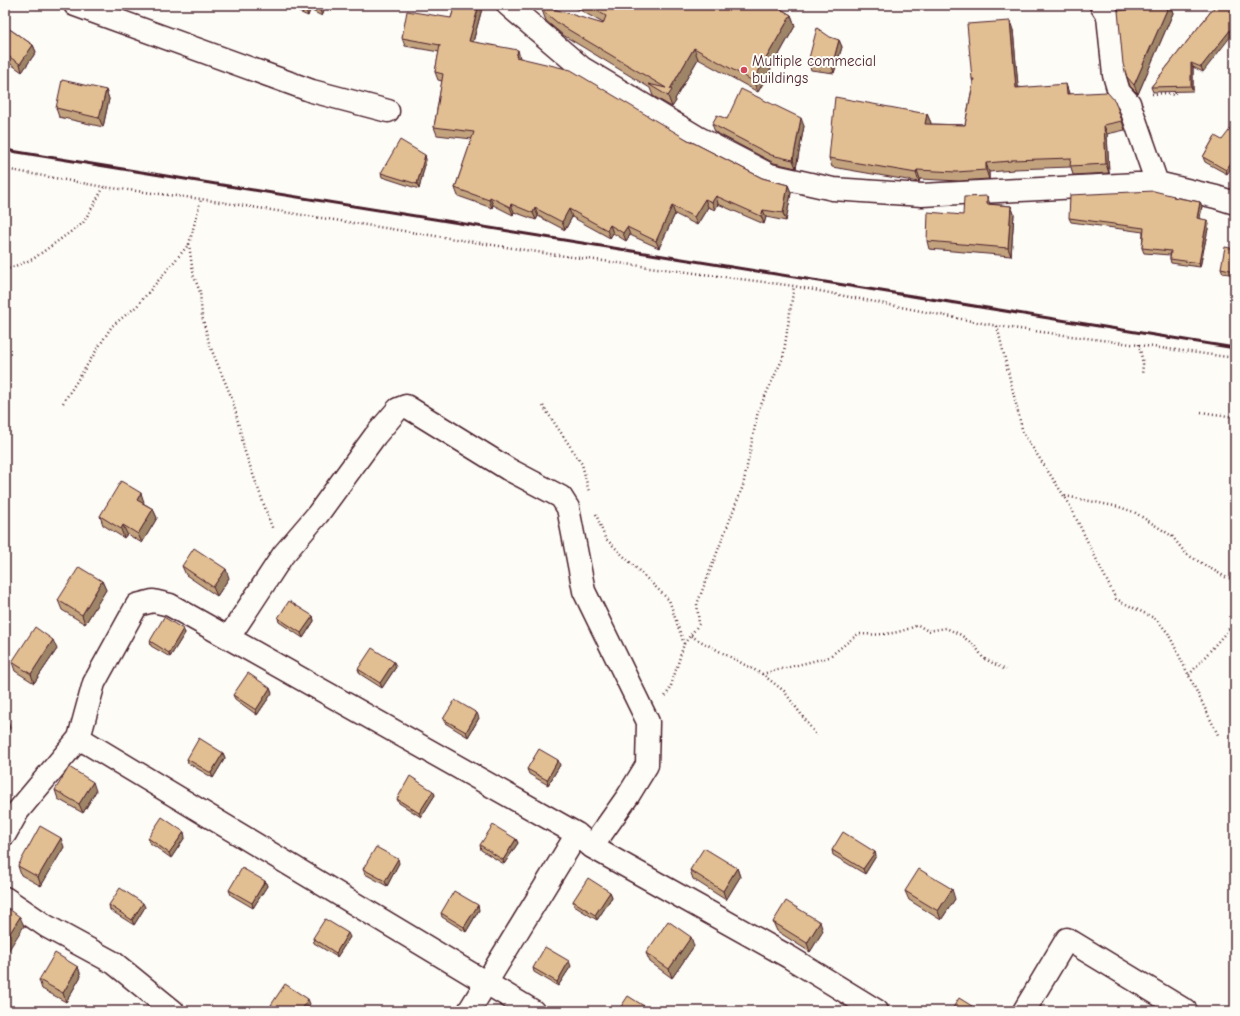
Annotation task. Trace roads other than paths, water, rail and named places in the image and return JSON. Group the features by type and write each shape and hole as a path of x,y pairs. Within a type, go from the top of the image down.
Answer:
{"street":[{"path":"75,5 312,91 388,111"},
{"path":"508,5 582,68 697,137 770,175 833,189 922,195 1157,183 1235,203"},
{"path":"1101,5 1108,16 1114,75 1119,92 1129,103 1157,183"},
{"path":"229,637 283,555 318,514 375,436 398,409 406,406 508,469 561,496 568,508 584,591 648,722 647,765 628,796 584,841 486,982 469,1011"},
{"path":"5,834 18,811 79,738 94,684 137,605 153,601 170,605 229,637 789,957 877,1011"},
{"path":"79,738 533,1011"},
{"path":"5,898 46,926 114,963 172,1011"},
{"path":"1024,1011 1067,939 1186,1011"}],"railway":[{"path":"5,150 1235,348"}],"place":[{"name":"Multiple commecial buildings","path":"744,70"}]}
